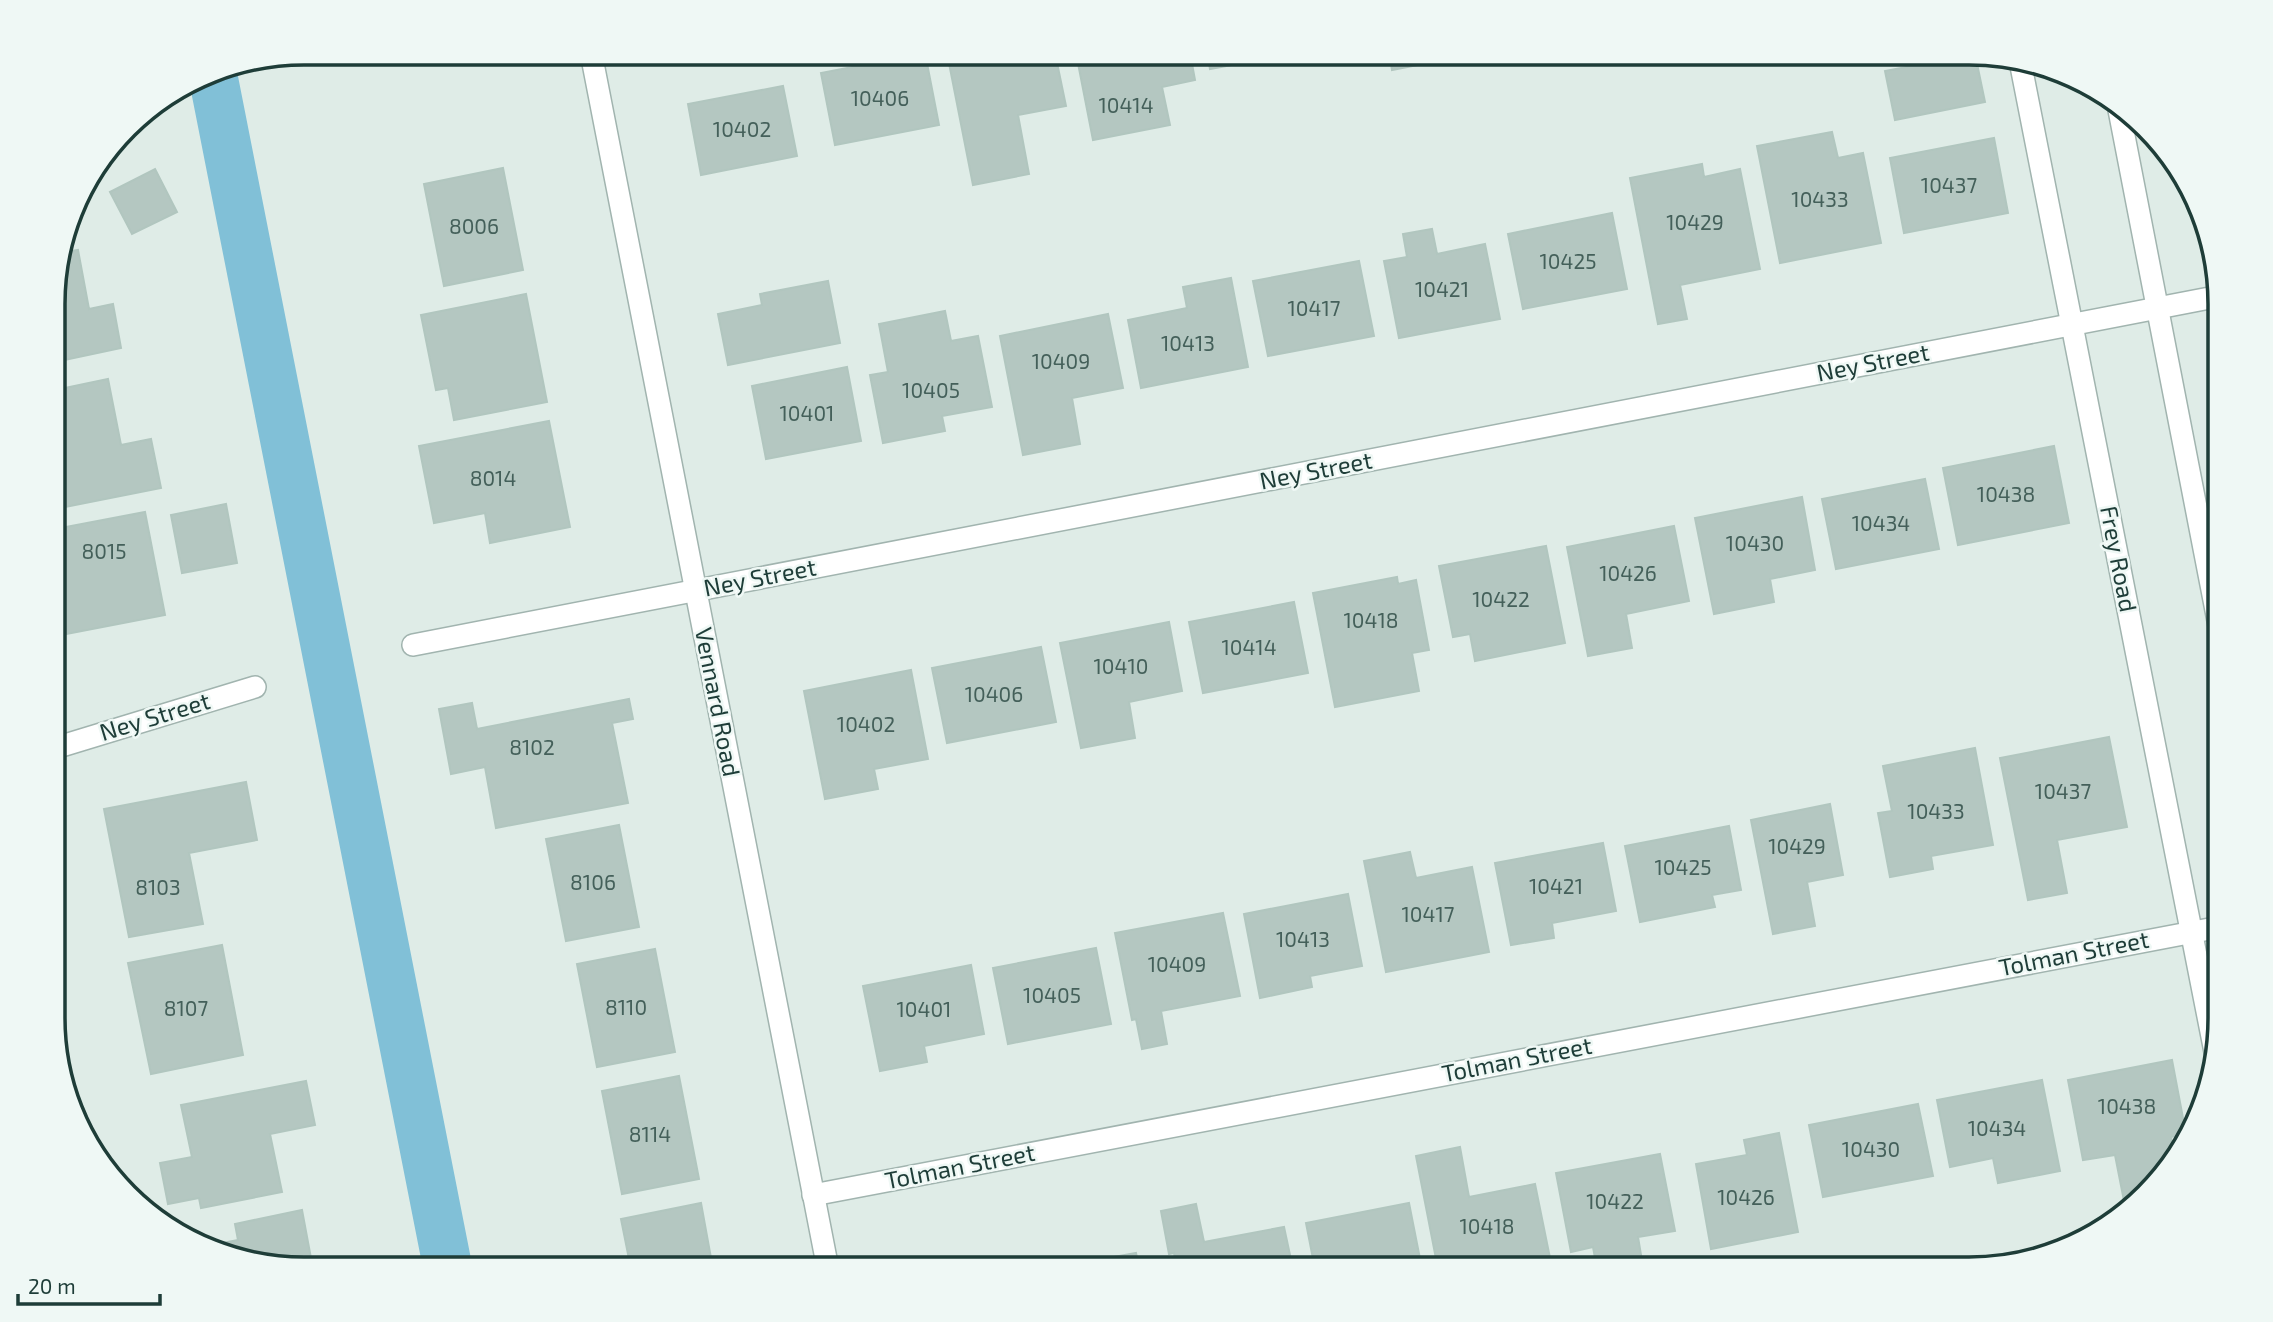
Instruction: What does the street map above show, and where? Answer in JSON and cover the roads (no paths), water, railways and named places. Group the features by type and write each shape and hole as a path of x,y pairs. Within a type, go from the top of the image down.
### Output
{"street":[{"name":"Vennard Road","path":"595,65 826,1257"},
{"name":"Frey Road","path":"2022,71 2208,1017"},
{"path":"2121,119 2208,569"},
{"name":"Ney Street","path":"413,645 2208,298"},
{"name":"Ney Street","path":"65,745 255,687"},
{"name":"Tolman Street","path":"813,1195 2208,928"}],"waterway":[{"path":"214,82 446,1257"}]}
